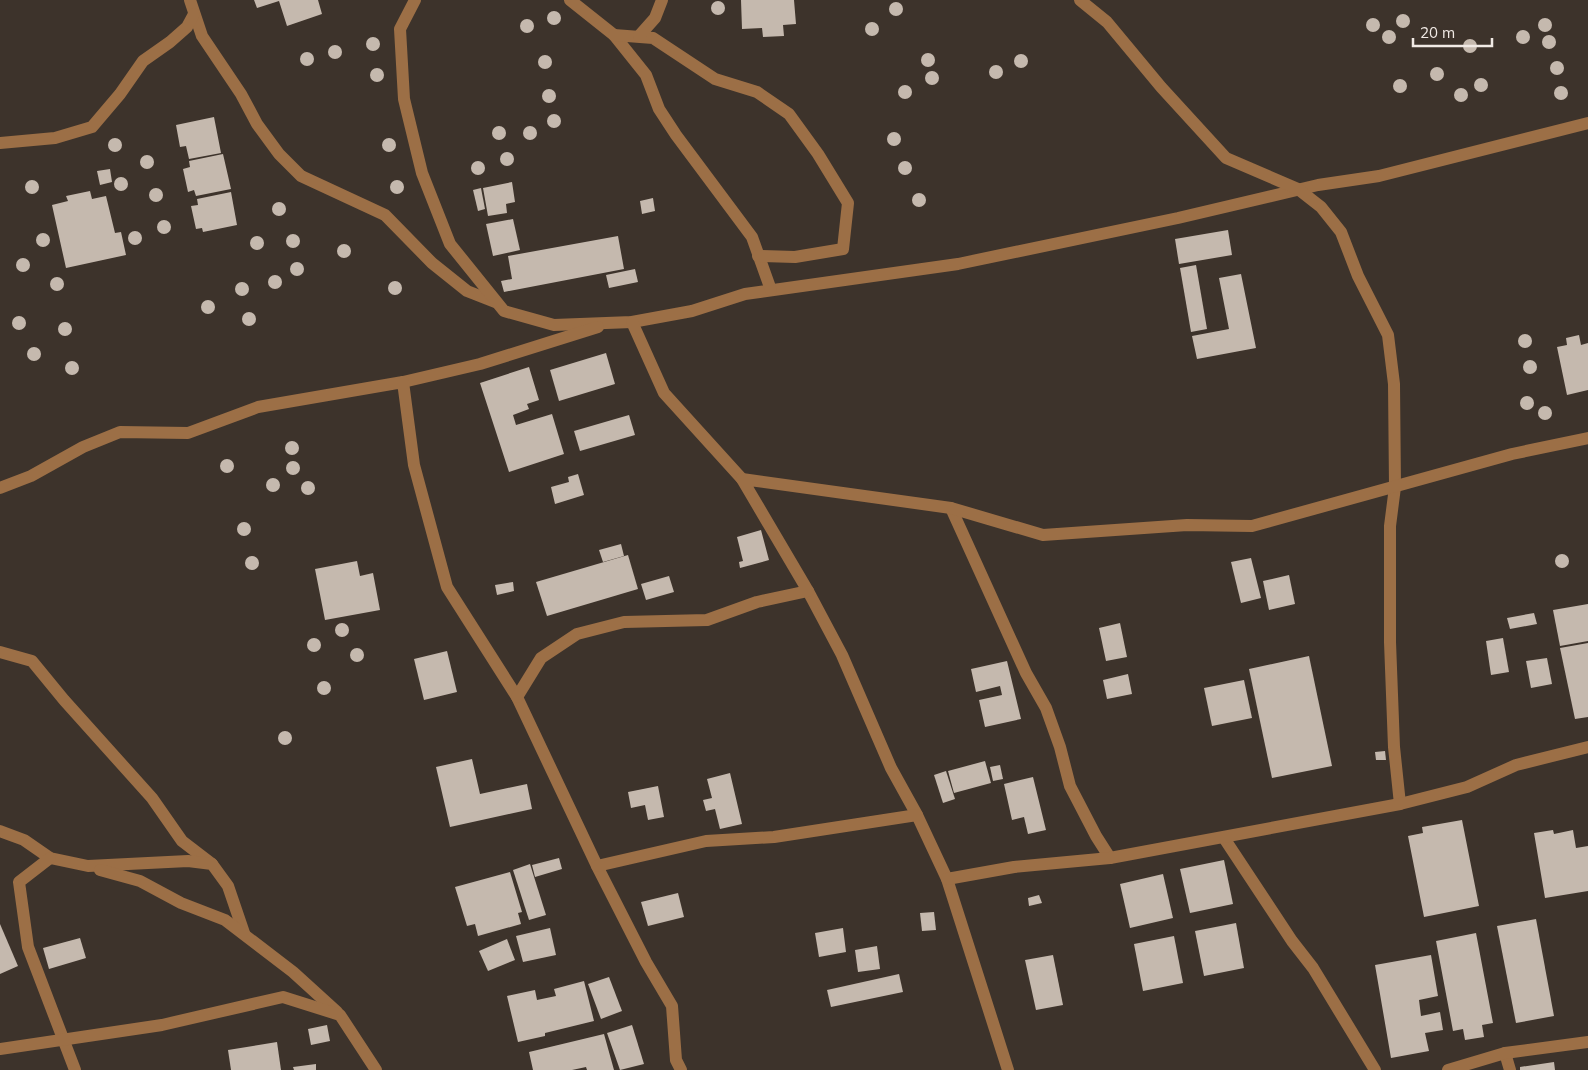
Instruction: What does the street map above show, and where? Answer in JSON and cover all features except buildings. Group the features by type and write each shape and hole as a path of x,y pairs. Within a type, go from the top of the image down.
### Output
{"street":[{"path":"190,0 202,36 241,94 256,124 279,154 301,176 385,215 432,263 467,291 497,302"},
{"path":"415,0 400,29 404,100 422,172 450,244 504,311 554,325 632,322 692,311 745,294 958,264 1178,218 1298,189 1379,176 1588,123"},
{"path":"570,0 614,35 646,75 659,109 676,135 752,237 771,290"},
{"path":"639,36 654,18 662,0"},
{"path":"1080,0 1107,22 1161,87 1226,158 1298,189 1321,207 1341,232 1358,276 1388,335 1394,384 1395,487 1390,526 1390,642 1394,747 1400,804"},
{"path":"0,142 55,138 92,127 120,94 142,61 176,37 187,27 194,14"},
{"path":"614,35 653,38 714,79 757,92 788,114 818,154 848,203 843,249 795,257 758,256"},
{"path":"0,488 31,476 83,447 120,432 188,433 258,407 403,382 480,364 616,322"},
{"path":"632,322 664,393 742,480 808,591 842,655 891,768 947,879 1008,1070"},
{"path":"403,382 414,465 447,587 517,697 597,866 646,962 672,1006 676,1060 681,1070"},
{"path":"742,480 951,508 1043,535 1186,525 1252,526 1293,513 1512,454 1588,438"},
{"path":"951,508 1026,673 1046,708 1060,747 1070,786 1096,836 1110,858"},
{"path":"517,697 541,658 577,634 624,622 707,620 757,602 808,591"},
{"path":"0,652 32,661 64,700 152,798 182,841 212,864 228,886 244,933"},
{"path":"947,879 1014,867 1110,858 1400,804 1467,787 1516,765 1588,747"},
{"path":"597,866 706,841 774,837 916,815"},
{"path":"0,831 24,840 50,858 88,866 140,881 181,903 225,920 293,972 340,1015 376,1070"},
{"path":"1224,838 1292,941 1313,968 1375,1070"},
{"path":"50,858 19,882 28,947 75,1070"},
{"path":"88,866 188,861 212,864"},
{"path":"0,1049 162,1026 283,997 340,1015"},
{"path":"1448,1070 1506,1053 1588,1042"},
{"path":"1506,1053 1510,1070"}]}
